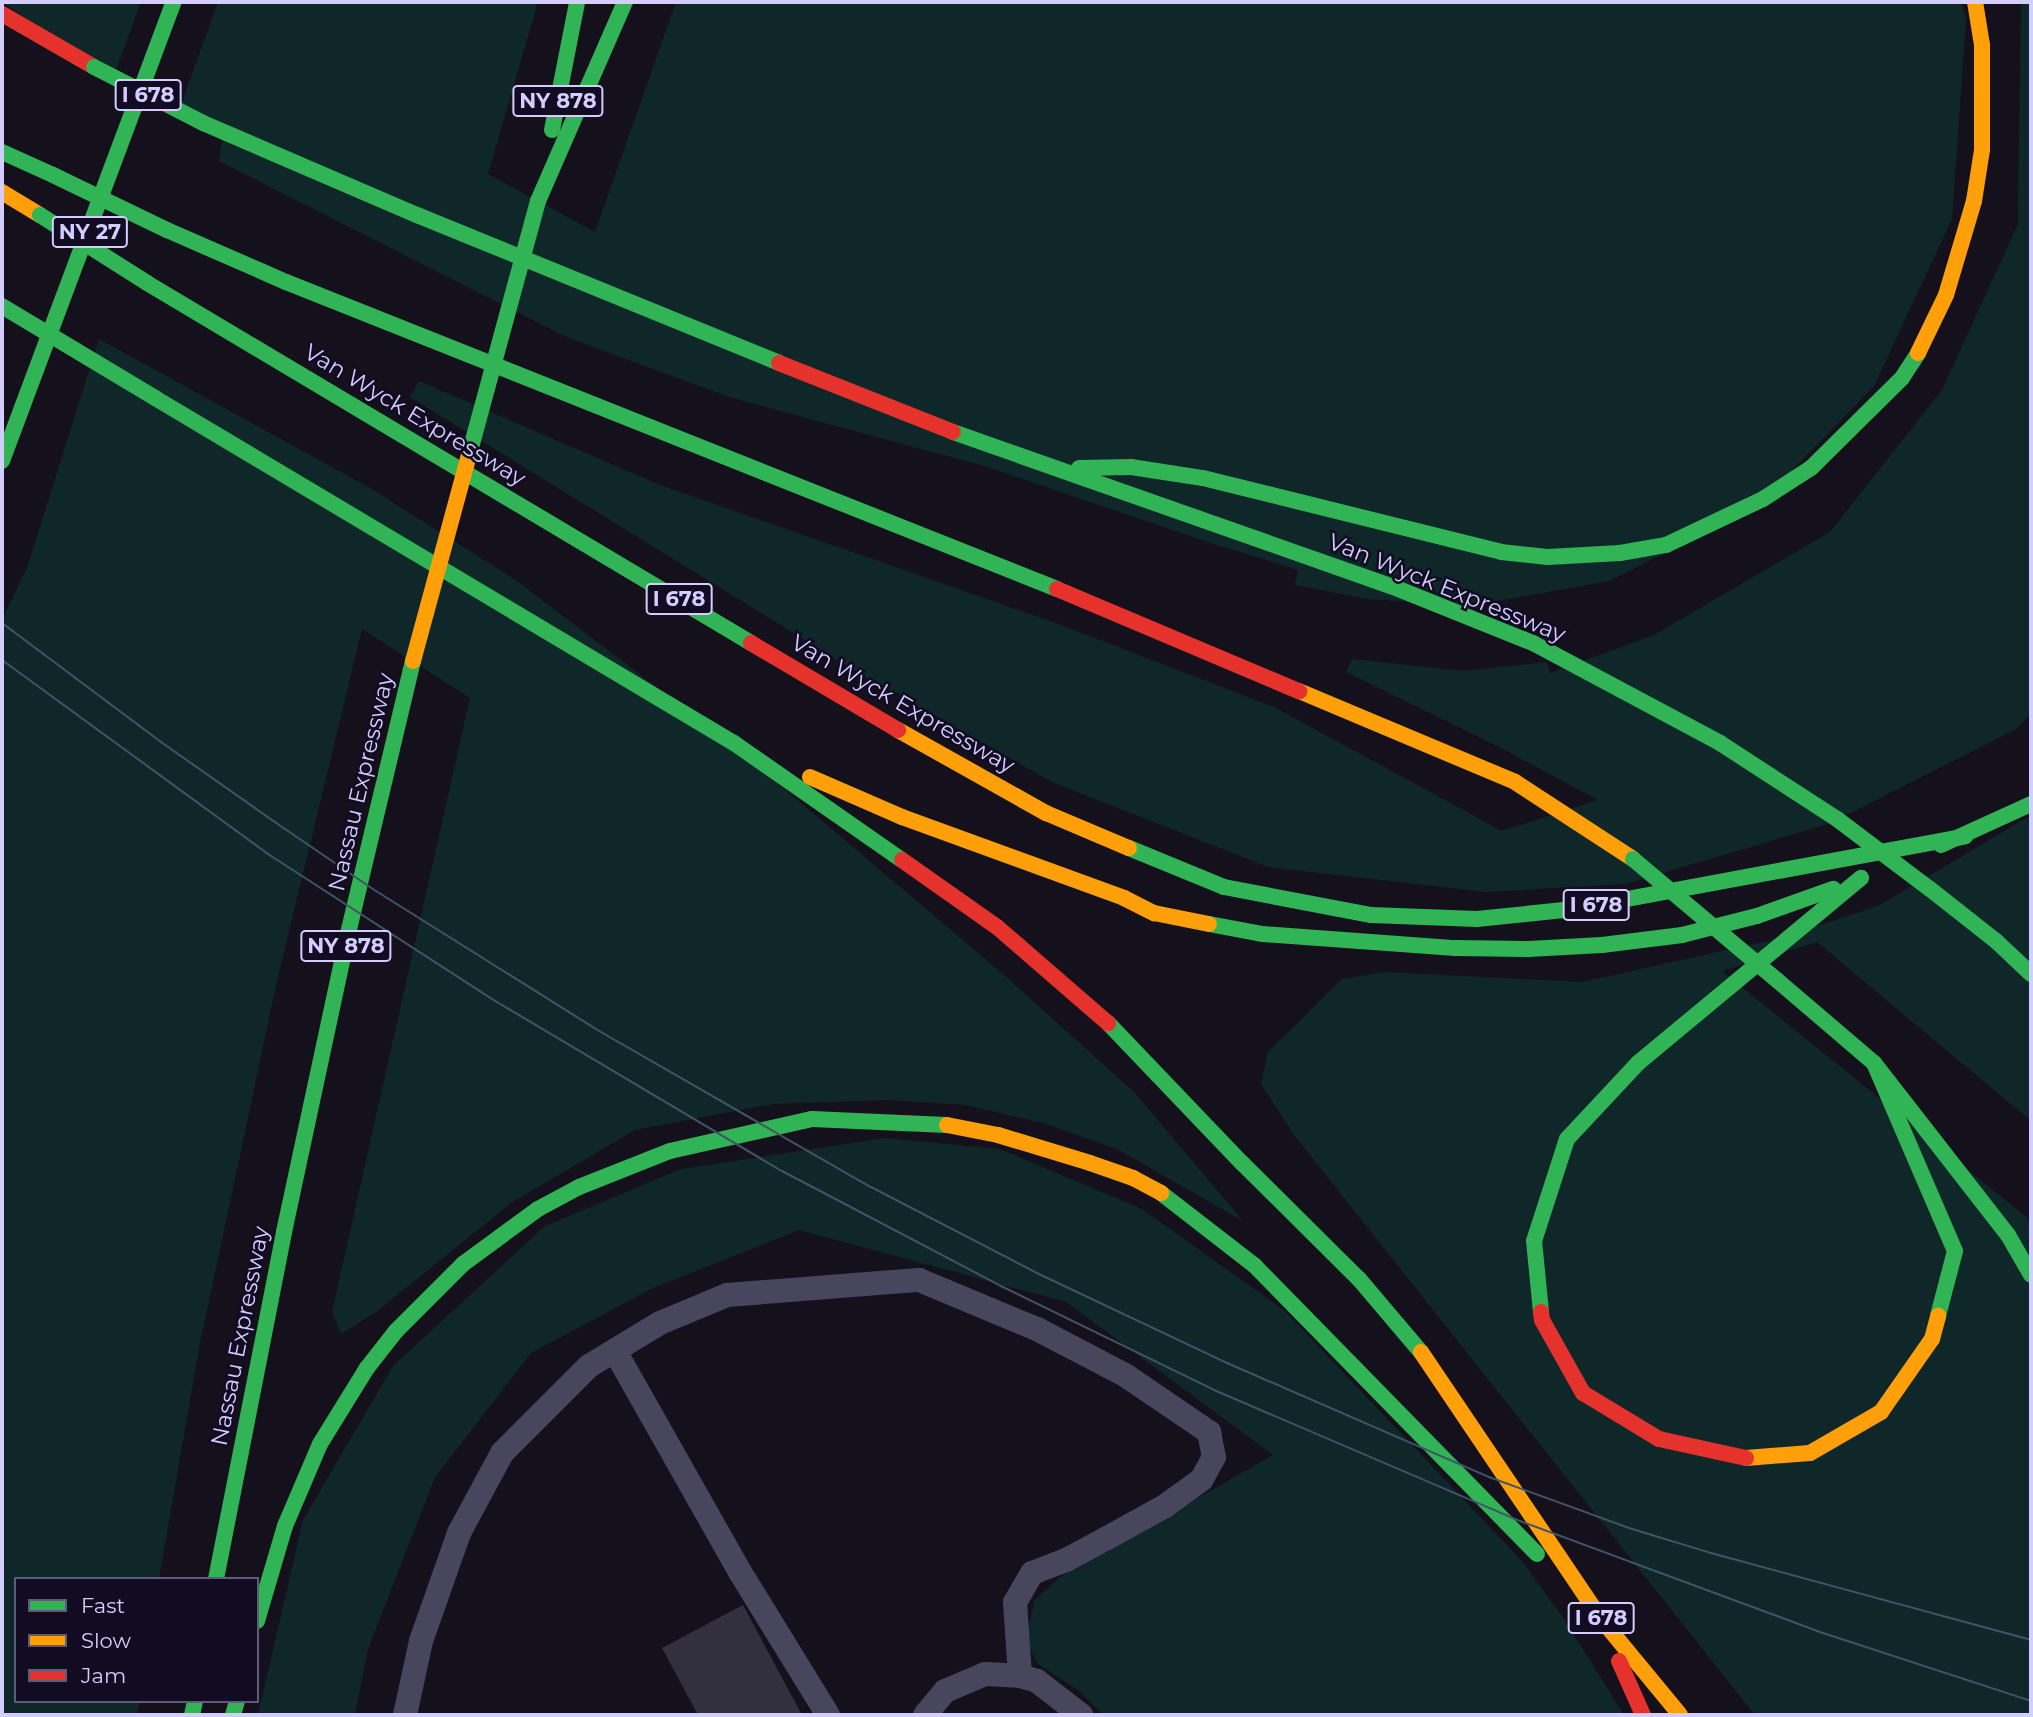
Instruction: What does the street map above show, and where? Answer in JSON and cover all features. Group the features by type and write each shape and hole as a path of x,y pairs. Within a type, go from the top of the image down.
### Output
{"main road":[{"name":"NY 27","path":"2,461 174,2"},
{"name":"Nassau Expressway","path":"216,1577 284,1232 346,942 413,661 538,201 577,2"},
{"path":"538,201 625,2"},
{"path":"1056,469 1131,467 1203,478 1501,552 1548,557 1620,553 1666,545 1763,499 1811,468 1902,378 1923,345 1945,295 1974,201 1982,150 1982,45 1975,2"},
{"name":"Van Wyck Expressway","path":"2,14 94,67 203,123 417,215 910,416 1391,586 1533,643 1720,743 1837,819 1996,941 2031,974"},
{"path":"2,152 167,230 299,287 984,558 1502,777 1633,859 1874,1063 2008,1235 2031,1275"},
{"name":"Van Wyck Expressway","path":"2,192 147,283 894,728 1046,813 1224,887 1371,915 1477,919 1573,909 1965,836"},
{"path":"2,306 734,743 902,817 1124,898 1154,913 1263,934 1455,948 1528,949 1602,945 1682,935 1757,916 1965,836 2031,804"},
{"name":"I 678","path":"734,743 997,927 1124,1036 1242,1163 1359,1279 1432,1364 1601,1619 1679,1715"},
{"path":"1861,878 1638,1063 1567,1139 1534,1241 1542,1320 1583,1393 1659,1439 1739,1458 1810,1453 1881,1412 1932,1339 1955,1251 1874,1063"},
{"path":"259,1613 285,1526 320,1444 367,1367 396,1331 463,1264 538,1209 579,1187 670,1151 775,1126 812,1119 956,1125 998,1135 1112,1171 1171,1198 1255,1266 1601,1619 1643,1715"}],"lane":[{"path":"405,1715 421,1641 452,1546 502,1453 590,1366 660,1323 727,1295 919,1280 1037,1329 1125,1376 1209,1432 1214,1457 1201,1480 1165,1506 1107,1538 1066,1560 1032,1573 1015,1602 1020,1676"},
{"path":"615,1351 740,1572 828,1715"},
{"path":"925,1715 945,1691 985,1674 1020,1676 1037,1681 1081,1715"}],"green space":[{"path":"2,2 141,2 113,78"},
{"path":"218,2 538,2 488,174 595,232 676,2 1961,2 1966,18 1952,219 1874,386 1759,505 1609,581 1469,606 1368,599 1295,585 1298,570 984,466 729,397 566,337 219,161 223,134 178,113"},
{"path":"2021,2 2031,2 2031,714 2016,729 1831,823 1626,884 1486,892 1268,867 1052,782 857,672 410,397 419,381 660,485 1053,622 1274,707 1502,831 1598,800 1501,748 1346,672 1352,659 1463,671 1547,662 1550,673 1654,635 1830,532 1942,390 2018,224"},
{"path":"99,339 370,488 517,581 730,743 1003,974 1134,1092 1243,1221 1117,1149 1043,1123 965,1105 887,1100 772,1104 635,1130 511,1203 376,1312 341,1334 332,1312 470,698 362,629 277,981 199,1348 159,1577 14,1577 14,1703 139,1703 137,1715 2,1715 2,619 27,568"},
{"path":"2031,815 2031,1121 1817,942 1722,971 2031,1221 2031,1715 1755,1715 1294,1135 1261,1084 1268,1052 1342,979 1385,972 1582,982 1784,937 1880,905"},
{"path":"885,1138 1000,1149 1142,1209 1285,1311 1523,1562 1566,1622 1624,1715 1103,1715 1078,1690 1038,1664 1025,1638 1035,1600 1060,1577 1273,1455 1066,1302 799,1230 651,1289 531,1353 435,1477 368,1649 355,1715 258,1715 303,1520 393,1366 545,1226 681,1169"}],"building":[{"path":"743,1605 802,1715 698,1715 662,1648"}],"tram line":[{"path":"2,623 161,742 285,829 376,891 594,1028 871,1187 1041,1275 1227,1363 1489,1477 1629,1528 1711,1553 2031,1640"},
{"path":"2,660 268,854 497,1002 782,1171 1001,1286 1214,1390 1520,1521 1817,1631 2031,1701"}],"traffic: fast":[{"path":"2,461 174,2"},
{"path":"552,130 577,2"},
{"path":"538,201 625,2"},
{"path":"94,67 203,123"},
{"path":"203,123 417,215 779,363"},
{"path":"2,152 53,175"},
{"path":"53,175 167,230"},
{"path":"469,455 538,201"},
{"path":"40,215 147,283"},
{"path":"167,230 286,282 1057,589"},
{"path":"147,283 751,643"},
{"path":"2,306 155,398"},
{"path":"1079,468 1131,467 1203,478 1501,552 1548,557 1620,553 1666,545 1763,499 1811,468 1902,378 1918,353"},
{"path":"155,398 734,743 902,860"},
{"path":"953,432 1391,586 1533,643 1720,743"},
{"path":"216,1577 284,1232 346,942 413,661"},
{"path":"1720,743 1837,819 1930,889"},
{"path":"1941,845 2031,804"},
{"path":"1129,848 1224,887 1371,915 1477,919 1573,909 1965,836"},
{"path":"1633,859 1778,981"},
{"path":"1541,1312 1534,1241 1567,1139 1638,1063 1861,878"},
{"path":"1209,924 1263,934 1455,948 1528,949 1602,945 1682,935 1757,916 1833,889"},
{"path":"1930,889 1996,941 2031,974"},
{"path":"1778,981 1874,1063 2008,1235 2031,1275"},
{"path":"1108,1023 1242,1163 1359,1279 1421,1352"},
{"path":"1874,1063 1955,1251 1938,1316"},
{"path":"259,1614 285,1526 320,1444 367,1368 396,1331 463,1264 538,1209 579,1187 670,1151 812,1119 947,1125"},
{"path":"1161,1193 1255,1266 1537,1554"},
{"path":"192,1715 195,1703"},
{"path":"233,1715 236,1703"}],"traffic: slow":[{"path":"1918,353 1946,295 1974,201 1982,150 1982,45 1975,2"},
{"path":"2,192 40,215"},
{"path":"413,661 469,455"},
{"path":"1299,691 1515,782 1633,859"},
{"path":"898,730 1046,813 1129,848"},
{"path":"810,777 902,817 1124,898 1154,913 1209,924"},
{"path":"947,1125 998,1135 1090,1163 1133,1178 1161,1193"},
{"path":"1746,1458 1810,1453 1881,1412 1932,1339 1938,1316"},
{"path":"1421,1352 1601,1619 1680,1715"}],"traffic: jam":[{"path":"2,14 94,67"},
{"path":"779,363 953,432"},
{"path":"1057,589 1299,691"},
{"path":"751,643 898,730"},
{"path":"902,860 997,927 1108,1023"},
{"path":"1541,1312 1542,1320 1583,1393 1659,1439 1746,1458"},
{"path":"1619,1661 1643,1715"}]}
